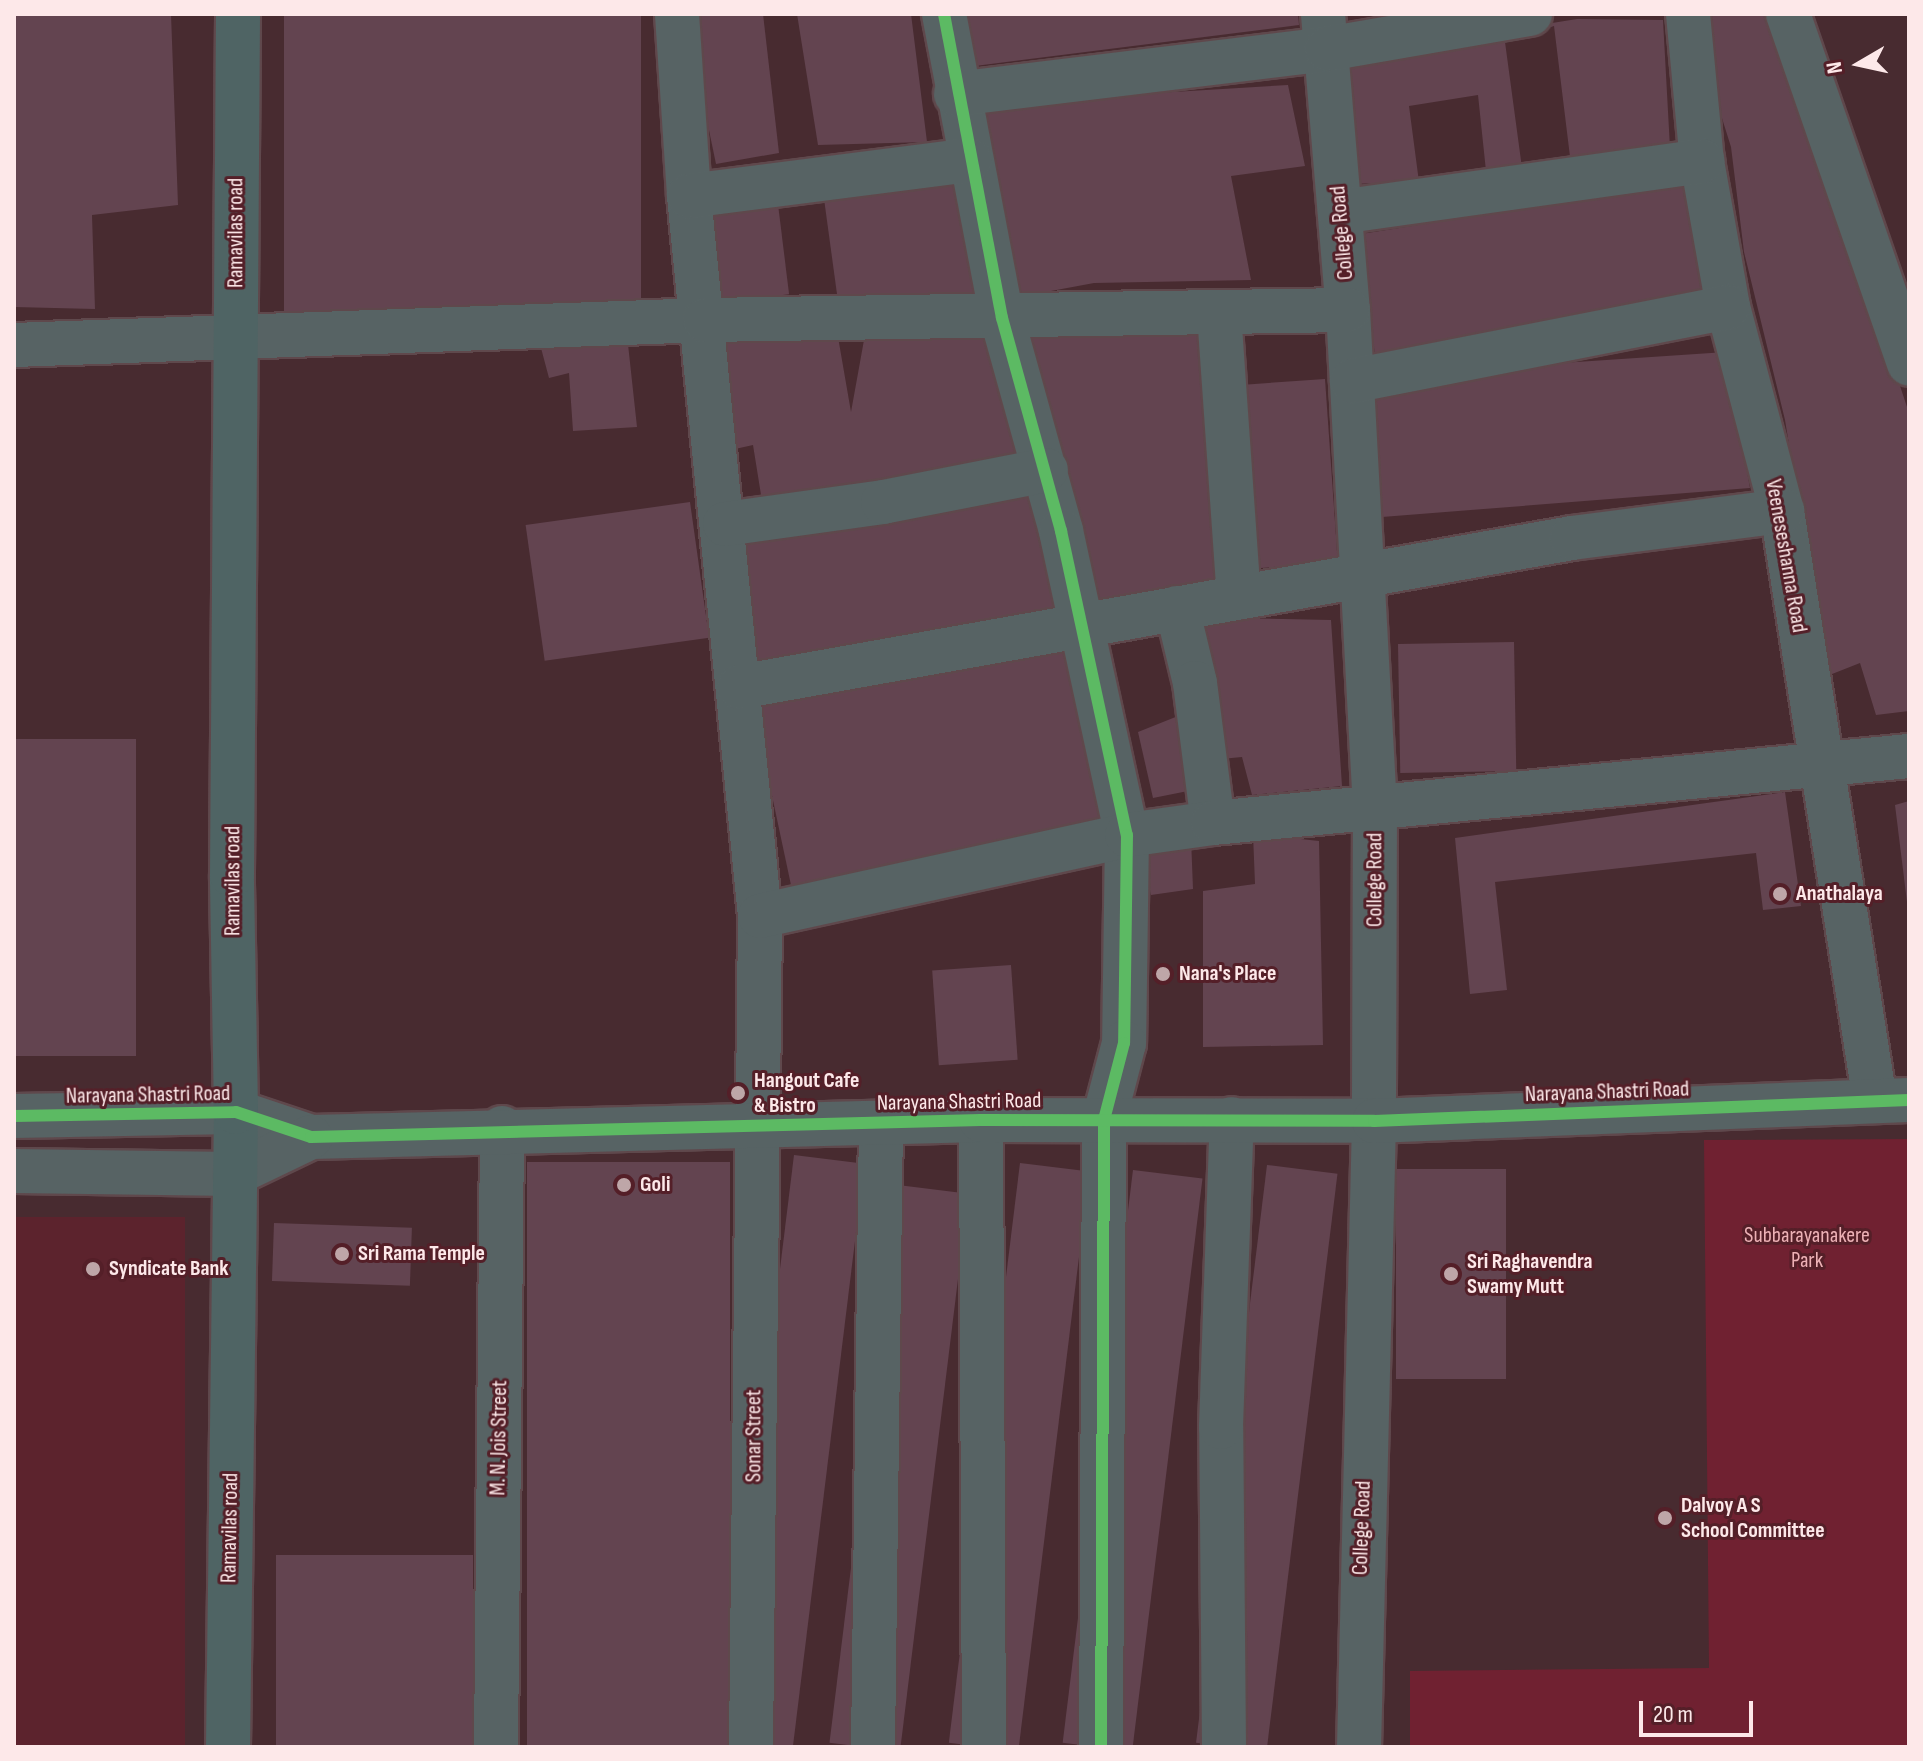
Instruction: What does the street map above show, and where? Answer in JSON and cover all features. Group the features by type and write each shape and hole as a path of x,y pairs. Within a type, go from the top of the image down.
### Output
{"main road":[{"name":"Ramavilas road","path":"228,1747 236,1112 235,340 238,14"}],"street":[{"name":"Sonar Street","path":"677,14 689,196 705,320 760,916 751,1747"},
{"path":"944,14 956,94 1002,318 1046,470 1127,835 1124,1043 1104,1120 1101,1747"},
{"path":"956,94 1325,32 1530,14"},
{"name":"Veeneseshanna Road","path":"1688,14 1702,161 1728,307 1782,511 1821,763 1892,1101"},
{"path":"1788,14 1909,364"},
{"name":"College Road","path":"1325,32 1348,310 1375,808 1374,1121 1359,1747"},
{"path":"689,196 970,160"},
{"path":"1340,212 1702,161"},
{"path":"1352,381 1728,307"},
{"path":"14,345 235,340 705,320 1002,318 1348,310"},
{"path":"1219,313 1239,597"},
{"path":"725,524 883,502 1046,470"},
{"path":"739,687 1572,538 1782,511"},
{"path":"1177,608 1195,683 1213,823"},
{"path":"760,916 1127,835 1213,823 1909,756"},
{"name":"Narayana Shastri Road","path":"14,1116 236,1112 311,1137 502,1128 981,1120 1374,1121 1892,1101"},
{"path":"1224,1747 1221,1427 1232,1119"},
{"path":"981,1120 984,1747"},
{"path":"873,1747 881,1123"},
{"name":"M. N. Jois Street","path":"496,1747 502,1128"},
{"name":"Narayana Shastri Road","path":"14,1171 234,1174 311,1137"}],"shaded area":[{"path":"14,1217 185,1217 185,1747 14,1747"}],"green space":[{"name":"Subbarayanakere Park","path":"1909,1139 1909,1747 1410,1747 1410,1671 1709,1668 1704,1140"}],"building":[{"path":"14,14 171,14 178,205 92,215 95,309 14,307"},
{"path":"284,14 641,14 641,311 284,311"},
{"path":"693,14 763,14 779,153 716,164 699,82"},
{"path":"797,14 911,14 927,142 818,145"},
{"path":"964,14 1298,14 1299,25 975,66"},
{"path":"1706,14 1777,14 1909,413 1909,711 1876,715 1860,663 1827,676 1785,420 1744,252 1731,147 1710,80"},
{"path":"1577,19 1663,20 1670,148 1572,173 1554,26 1505,42 1522,168 1486,171 1478,95 1409,106 1419,182 1348,184 1343,57"},
{"path":"1288,85 1305,166 1231,176 1251,280 1094,283 1013,298 976,104"},
{"path":"956,175 974,296 837,294 822,184"},
{"path":"1690,182 1709,300 1375,352 1356,235"},
{"path":"777,196 789,294 722,303 710,204"},
{"path":"1197,322 1222,582 1087,607 1021,330"},
{"path":"988,330 1022,458 762,501 753,445 726,451 715,339 838,337 851,412 864,340"},
{"path":"627,335 637,427 573,431 569,373 549,378 541,348"},
{"path":"1726,352 1750,488 1382,517 1366,392 1503,367"},
{"path":"1325,379 1338,563 1250,569 1237,385"},
{"path":"1037,484 1063,618 762,676 736,543"},
{"path":"690,502 709,638 545,661 526,525"},
{"path":"1194,617 1331,620 1342,786 1252,795 1242,757 1211,760"},
{"path":"1072,639 1111,823 792,891 753,707"},
{"path":"1514,642 1516,771 1400,773 1398,644"},
{"path":"1178,716 1203,788 1153,798 1138,732"},
{"path":"14,739 136,739 136,1056 14,1056"},
{"name":"Anathalaya","path":"1785,792 1801,906 1763,910 1756,853 1495,882 1507,990 1470,994 1455,838"},
{"path":"1909,801 1909,902 1907,902 1895,805"},
{"path":"1253,834 1319,841 1323,1045 1203,1047 1203,891 1255,884"},
{"path":"1191,838 1193,889 1151,895 1140,846"},
{"path":"1011,965 1018,1060 939,1065 932,971"},
{"path":"794,1155 864,1164 793,1747 722,1743"},
{"path":"527,1162 730,1162 730,1747 527,1747"},
{"path":"1020,1163 1089,1172 1019,1747 949,1743"},
{"path":"1267,1165 1337,1174 1267,1747 1196,1743"},
{"name":"Sri Raghavendra Swamy Mutt","path":"1396,1169 1506,1169 1506,1379 1396,1379"},
{"path":"1133,1170 1202,1179 1133,1747 1063,1743"},
{"path":"898,1185 968,1194 901,1747 830,1743"},
{"name":"Sri Rama Temple","path":"274,1223 412,1228 410,1286 272,1281"},
{"path":"276,1555 473,1555 473,1747 276,1747"}],"cycle path":[{"path":"944,14 1002,318 1061,531 1127,835 1124,1043 1104,1120 1101,1747"},
{"path":"14,1116 236,1112 311,1137 981,1120 1374,1121 1909,1100"}],"place":[{"name":"Anathalaya","path":"1780,894"},
{"name":"Nana's Place","path":"1163,974"},
{"name":"Hangout Cafe & Bistro","path":"738,1093"},
{"name":"Goli","path":"624,1185"},
{"name":"Sri Rama Temple","path":"342,1254"},
{"name":"Syndicate Bank","path":"93,1269"},
{"name":"Sri Raghavendra Swamy Mutt","path":"1451,1274"},
{"name":"Dalvoy A S School Committee","path":"1665,1518"}]}
